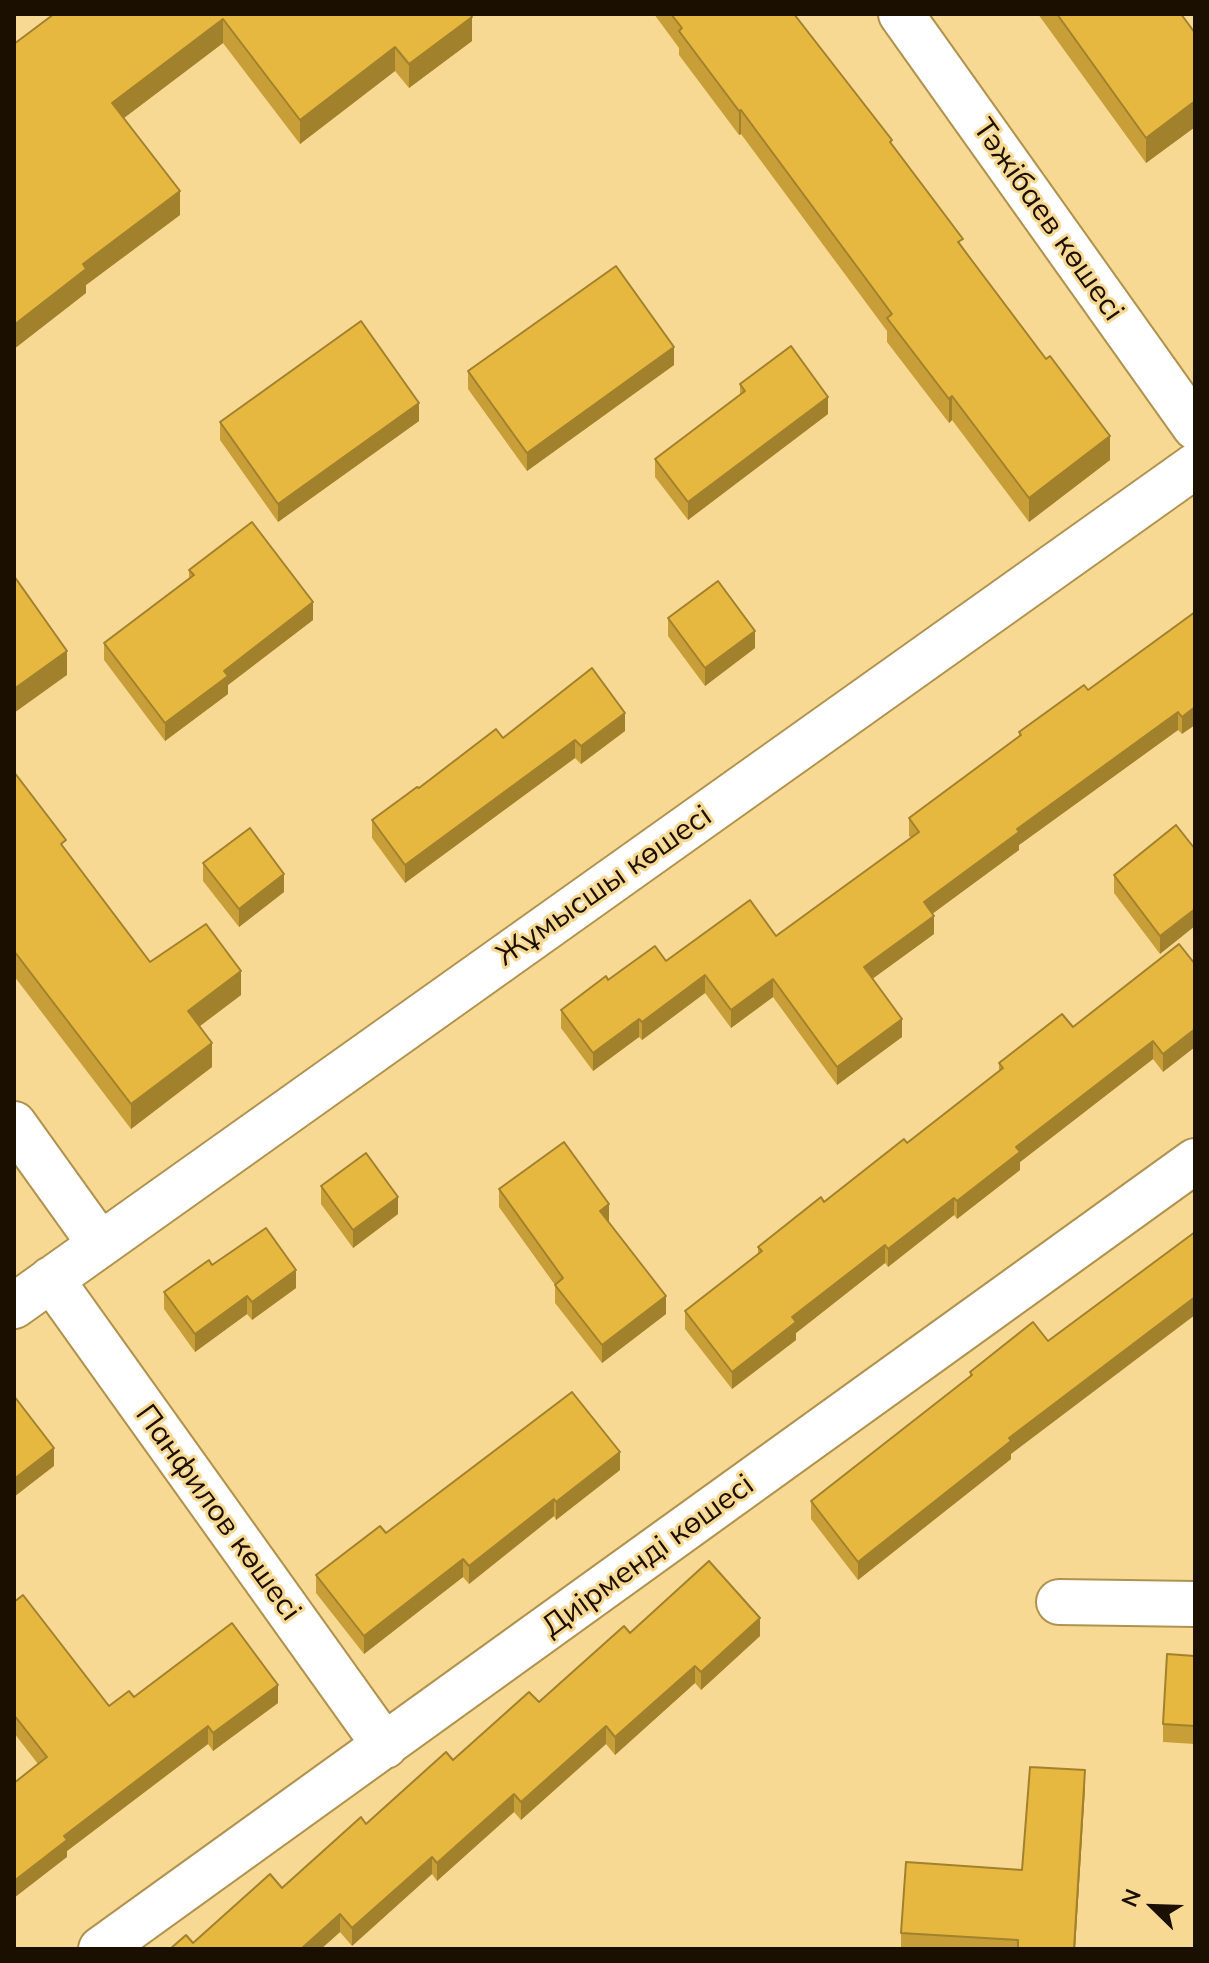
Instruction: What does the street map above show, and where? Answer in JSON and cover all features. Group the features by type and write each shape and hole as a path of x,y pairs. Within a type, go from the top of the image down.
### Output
{"street":[{"name":"Тәжібаев көшесі","path":"901,14 1195,427"},
{"name":"Жұмысшы көшесі","path":"14,1306 1195,466"},
{"path":"14,1124 100,1244"},
{"name":"Диірменді көшесі","path":"101,1949 1195,1161"},
{"name":"Панфилов көшесі","path":"51,1279 385,1746"},
{"path":"1059,1602 1195,1604"}],"building":[{"path":"54,14 470,14 472,17 409,64 395,47 300,120 223,19 112,103 180,191 83,264 86,269 14,325 14,44"},
{"path":"671,14 794,14 892,140 890,142 963,239 958,242 1046,359 1050,356 1110,436 1029,498 952,396 949,399 887,318 892,314 679,31 682,28"},
{"path":"1057,14 1181,14 1195,33 1195,101 1146,138"},
{"path":"616,266 674,347 527,453 468,371"},
{"path":"361,321 419,403 278,504 220,422"},
{"path":"791,346 828,397 688,502 655,459 745,391 740,384"},
{"path":"252,522 313,602 224,671 228,676 165,723 104,643 194,575 189,570"},
{"path":"14,576 67,651 14,689"},
{"path":"718,581 755,631 705,668 668,618"},
{"path":"1195,612 1195,707 1182,717 1178,712 1017,829 1019,832 924,902 934,916 864,967 902,1019 837,1067 773,979 731,1010 705,975 642,1022 639,1019 593,1053 561,1010 606,976 608,980 655,946 666,961 750,900 776,936 919,832 909,818 1021,735 1019,732 1084,685 1088,690"},
{"path":"592,668 625,713 581,746 575,740 405,865 372,820 496,729 503,738"},
{"path":"14,772 66,840 61,844 150,962 206,924 241,971 188,1011 212,1043 131,1104 14,951"},
{"path":"1176,825 1195,849 1195,909 1160,936 1114,875"},
{"path":"250,828 284,874 239,909 203,863"},
{"path":"1179,944 1195,964 1195,1029 1163,1054 1153,1041 1016,1147 1020,1152 957,1201 954,1198 888,1249 885,1245 792,1317 796,1322 732,1372 685,1311 762,1251 758,1247 821,1197 824,1202 904,1139 907,1143 1003,1068 999,1063 1062,1014 1073,1027"},
{"path":"564,1142 609,1204 600,1211 666,1296 602,1345 555,1285 563,1278 499,1189"},
{"path":"366,1153 398,1197 353,1230 321,1186"},
{"path":"266,1228 296,1270 252,1302 247,1296 195,1334 164,1292 209,1260 212,1265"},
{"path":"1195,1232 1195,1297 1009,1438 1011,1441 858,1562 811,1501 972,1375 970,1372 1033,1322 1048,1341"},
{"path":"572,1392 620,1452 469,1566 463,1559 364,1636 316,1575 380,1526 386,1533"},
{"path":"14,1396 54,1448 14,1479"},
{"path":"709,1561 760,1618 701,1672 695,1666 615,1737 606,1726 521,1802 514,1794 437,1863 432,1857 352,1928 340,1914 301,1949 170,1949 186,1935 193,1943 270,1874 282,1888 361,1817 366,1824 446,1752 453,1760 529,1692 539,1702 624,1626 630,1633"},
{"path":"23,1595 109,1706 129,1691 134,1697 232,1623 278,1685 213,1733 208,1726 64,1836 67,1840 14,1881 14,1783 47,1757 14,1715 14,1602"},
{"path":"1167,1654 1195,1656 1195,1726 1163,1724"},
{"path":"1030,1767 1085,1770 1074,1949 1018,1949 1018,1940 901,1933 906,1862 1022,1870"}]}
